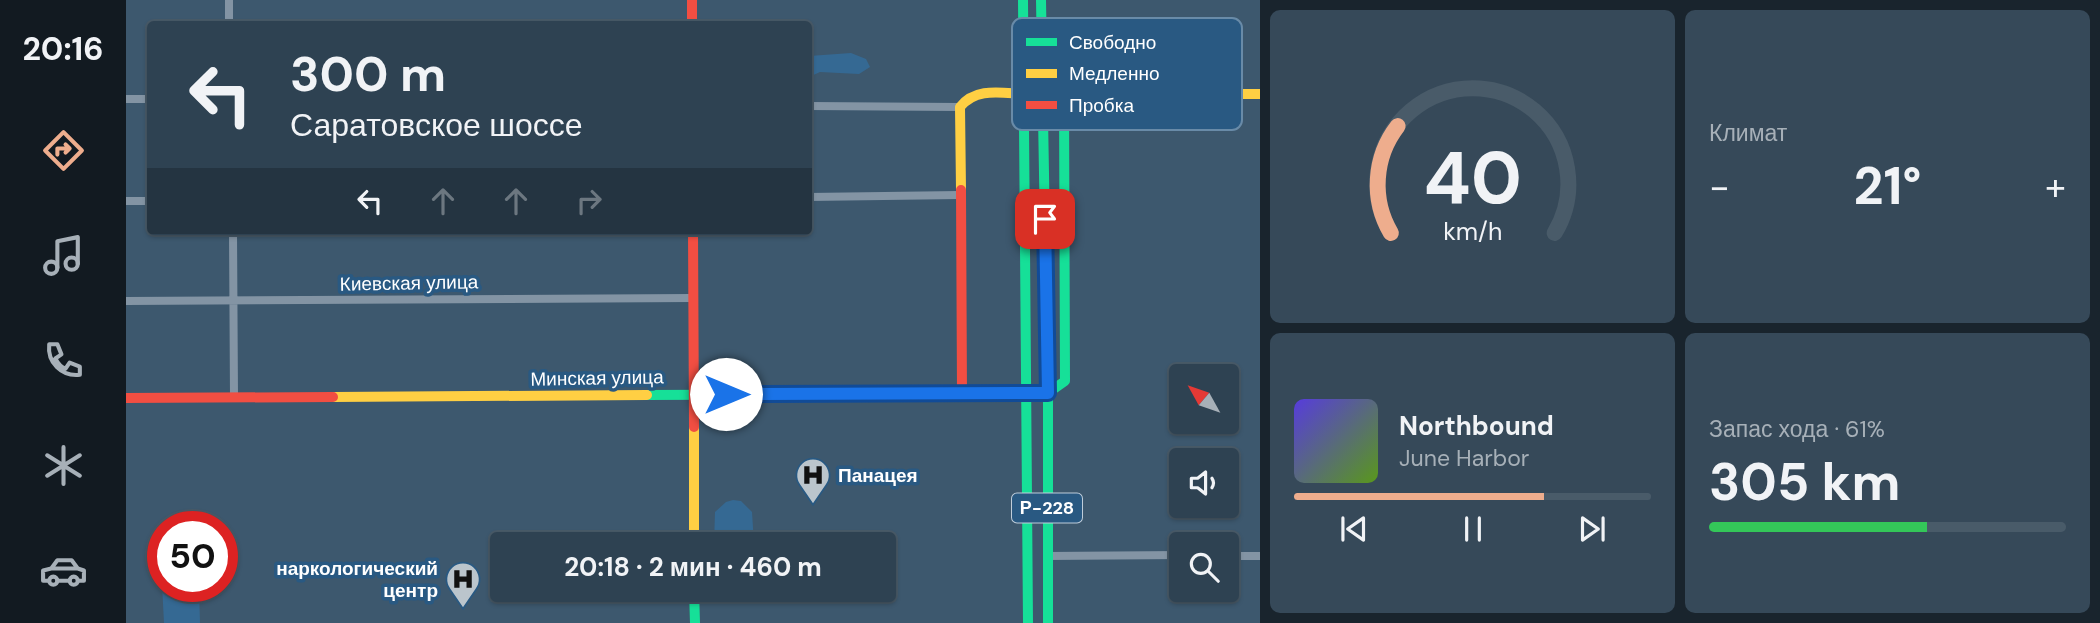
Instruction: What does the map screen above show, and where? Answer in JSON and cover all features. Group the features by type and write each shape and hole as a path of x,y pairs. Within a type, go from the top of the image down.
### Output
{"main road":[{"path":"692,0 692,21"},
{"path":"1023,0 1023,18"},
{"path":"1041,0 1041,18"},
{"path":"962,393 960,107 971,95 1012,94"},
{"path":"1242,94 1260,94"},
{"path":"1024,130 1028,623"},
{"path":"1044,130 1048,393"},
{"path":"1048,393 1065,381 1063,130"},
{"path":"693,235 694,532"},
{"name":"Минская улица","path":"126,398 1048,393"},
{"name":"Р-228","path":"1048,393 1048,623"},
{"path":"694,602 695,623"}],"street":[{"path":"229,0 229,21"},
{"path":"126,99 147,99"},
{"path":"812,106 960,107"},
{"path":"812,197 960,195"},
{"path":"126,201 147,201"},
{"path":"233,235 234,397"},
{"name":"Киевская улица","path":"126,301 693,298"},
{"path":"1047,556 1169,555"},
{"path":"1239,556 1260,556"}],"shaded area":[{"path":"851,53 866,59 870,67 859,74 820,72 812,76 812,56"},
{"path":"741,501 752,512 753,532 714,532 715,512 726,502"},
{"path":"163,602 199,602 200,623 164,623"}],"traffic: fast":[{"path":"1023,0 1023,18"},
{"path":"1041,0 1041,18"},
{"path":"1024,130 1028,623"},
{"path":"1043,130 1048,404 1048,623"},
{"path":"1048,393 1065,381 1064,130"},
{"path":"647,395 1026,393"},
{"path":"694,602 695,623"}],"traffic: slow":[{"path":"961,190 960,107 981,94 1012,93"},
{"path":"1242,94 1260,94"},
{"path":"333,397 647,395"},
{"path":"694,427 694,532"}],"traffic: jam":[{"path":"692,0 692,21"},
{"path":"961,190 962,393"},
{"path":"693,235 694,427"},
{"path":"126,398 333,397"}],"place":[{"name":"Панацея","path":"813,505"},
{"name":"наркологический центр","path":"463,609"}],"route":[{"path":"726,394 1048,393 1045,219"}]}
